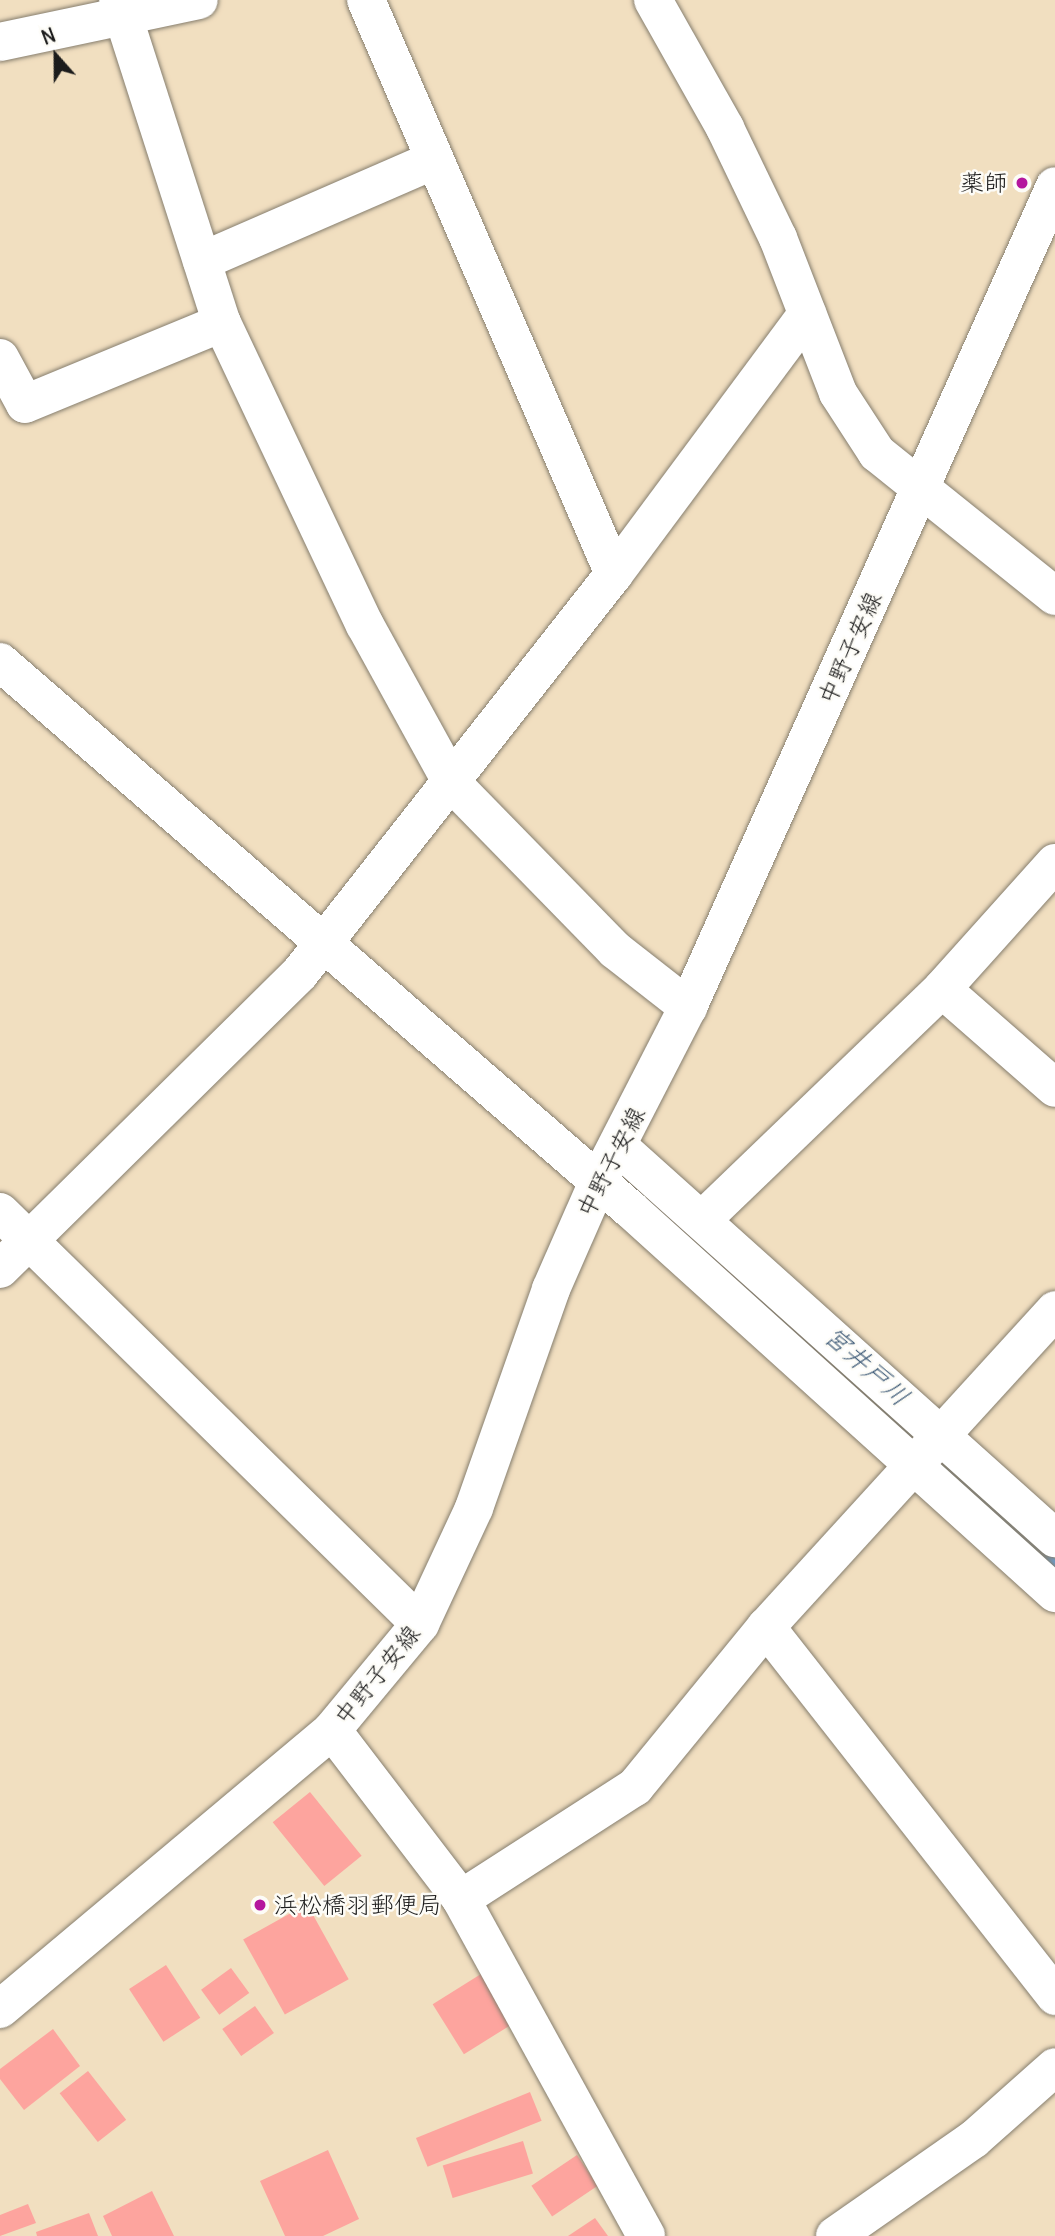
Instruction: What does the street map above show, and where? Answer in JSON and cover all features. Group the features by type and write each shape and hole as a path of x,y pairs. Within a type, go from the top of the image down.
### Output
{"street":[{"path":"0,42 121,8 199,0"},
{"path":"366,0 614,574"},
{"path":"653,0 725,128 778,238 838,393 877,453 923,486 1055,596"},
{"path":"121,8 222,323 365,625 452,783 615,950 688,1007"},
{"path":"202,261 434,160"},
{"name":"中野子安線","path":"0,2008 332,1730 420,1624 474,1508 551,1289 598,1182 620,1147 688,1007 1055,186"},
{"path":"0,1269 300,973 323,946 614,574 807,314"},
{"path":"0,358 13,410 222,323"},
{"path":"0,662 323,946 598,1182 1055,1594"},
{"path":"704,1219 942,989 1055,863"},
{"path":"942,989 1055,1088"},
{"path":"620,1147 704,1219 1055,1538"},
{"path":"0,1212 420,1624"},
{"path":"461,1899 635,1787 766,1627 915,1469 1055,1310"},
{"path":"766,1627 1055,1996"},
{"path":"332,1730 461,1899 646,2236"},
{"path":"835,2236 974,2139 1055,2067"}],"building":[{"path":"310,1792 362,1856 324,1886 273,1822"},
{"path":"307,1904 349,1979 285,2015 243,1939"},
{"path":"166,1965 200,2018 163,2042 129,1989"},
{"path":"231,1968 249,1993 219,2015 201,1990"},
{"path":"481,1974 512,2024 464,2054 433,2004"},
{"path":"255,2006 274,2033 241,2056 222,2029"},
{"path":"53,2029 80,2066 24,2110 0,2079 0,2069"},
{"path":"88,2071 126,2120 98,2142 60,2093"},
{"path":"530,2092 542,2121 428,2167 416,2138"},
{"path":"523,2141 533,2174 453,2198 443,2166"},
{"path":"328,2150 359,2219 323,2236 285,2236 260,2181"},
{"path":"577,2155 598,2186 552,2216 531,2186"},
{"path":"152,2191 174,2236 112,2236 103,2216"},
{"path":"28,2204 36,2223 0,2236 0,2215"},
{"path":"89,2213 98,2236 37,2236 36,2232"},
{"path":"595,2218 608,2236 568,2236"}],"waterway":[{"name":"宮井戸川","path":"704,1250 1055,1565"}],"place":[{"name":"薬師","path":"1022,183"},
{"name":"浜松橋羽郵便局","path":"260,1905"}]}
